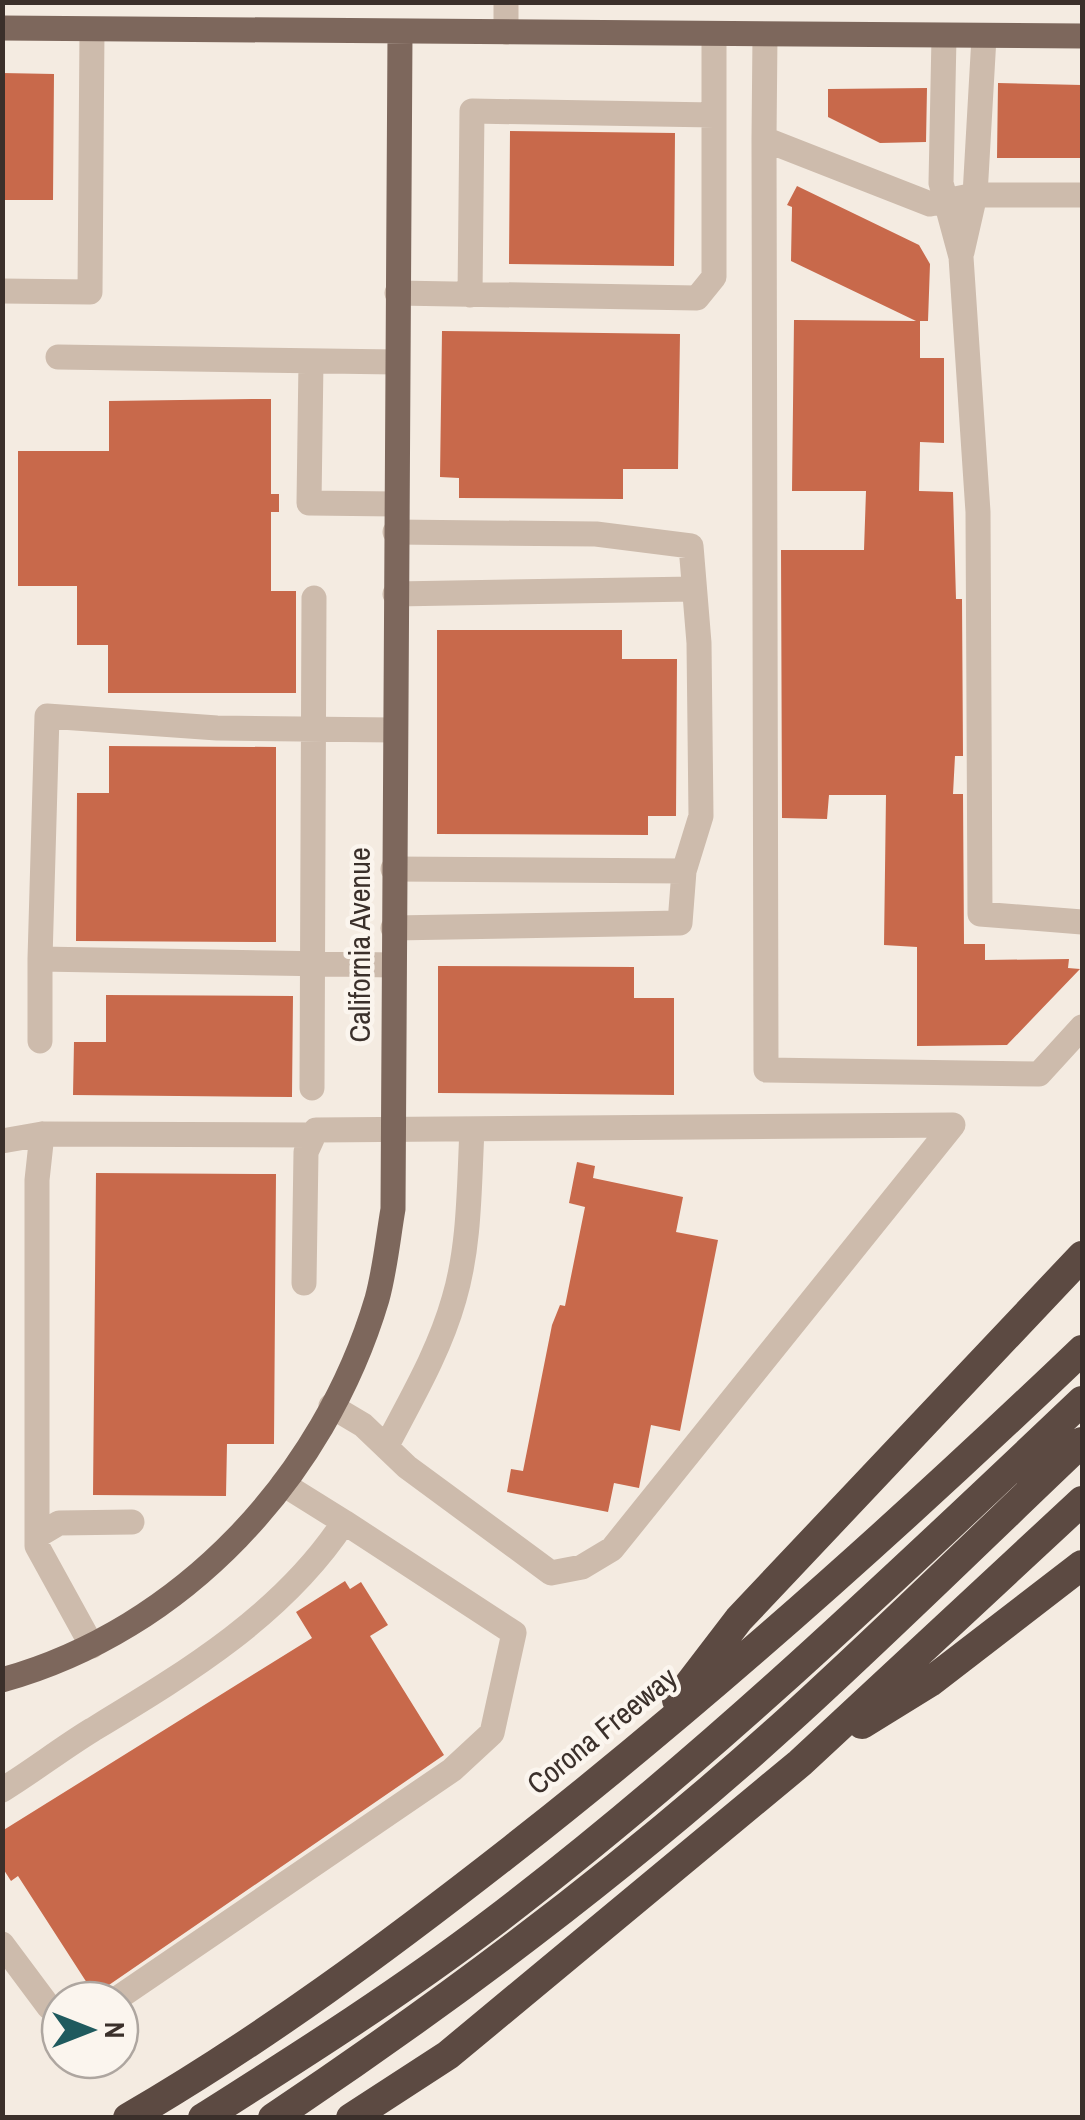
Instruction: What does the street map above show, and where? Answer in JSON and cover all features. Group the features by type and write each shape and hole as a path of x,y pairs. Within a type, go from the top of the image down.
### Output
{"highway":[{"path":"639,1750 739,1619 1082,1256"},
{"name":"Corona Freeway","path":"128,2118 358,1971 639,1750 907,1518 1082,1350"},
{"path":"204,2118 405,1986 494,1921 772,1687 1082,1400"},
{"path":"273,2118 454,1992 668,1825 790,1719 1082,1442"},
{"path":"351,2118 448,2055 800,1763 1082,1501"},
{"path":"800,1763 930,1682 1082,1564"}],"main road":[{"path":"2,28 400,34 1082,36"},
{"name":"California Avenue","path":"2,1680 92,1646 163,1603 208,1568 252,1524 283,1484 331,1406 377,1299 393,1209 400,34"}],"street":[{"path":"506,2 506,32"},
{"path":"2,291 90,292 92,30"},
{"path":"397,294 697,298 714,277 714,34"},
{"path":"765,34 766,1070 1039,1074 1082,1027"},
{"path":"961,257 975,195 984,37"},
{"path":"944,38 941,183 961,257 979,530 980,914 1082,922"},
{"path":"470,295 472,111 714,116"},
{"path":"764,139 930,204 975,195 1082,195"},
{"path":"58,356 396,362"},
{"path":"310,361 310,503 396,504"},
{"path":"392,928 680,923 684,871 701,816 691,546 596,534 395,532"},
{"path":"395,594 694,589"},
{"path":"312,1088 314,598"},
{"path":"40,1041 47,716 218,728 394,730"},
{"path":"393,869 684,871"},
{"path":"40,958 392,964"},
{"path":"304,1283 306,1152 316,1130 953,1126 612,1550 582,1566 550,1573 386,1447 364,1425 331,1406"},
{"path":"386,1447 430,1366 455,1298 468,1214 472,1130"},
{"path":"2,1141 42,1134 310,1136"},
{"path":"42,1134 37,1180 38,1546 92,1646"},
{"path":"140,1983 452,1770 492,1734 514,1633 283,1484"},
{"path":"38,1536 59,1523 132,1522"},
{"path":"2,1790 183,1676 259,1616 320,1558 344,1522"},
{"path":"2,1944 40,1994"}],"building":[{"path":"2,73 54,74 53,200 2,200"},
{"path":"998,83 1082,85 1082,158 997,158"},
{"path":"927,88 926,142 880,143 828,117 828,89"},
{"path":"510,131 675,133 674,266 509,264"},
{"path":"797,186 919,245 930,264 928,321 920,321 920,358 944,358 944,443 920,442 919,491 953,492 956,599 962,599 963,756 955,756 953,794 963,794 964,944 985,944 985,960 1069,959 1068,968 1080,969 1007,1045 917,1046 917,947 884,945 886,795 829,795 827,819 782,818 781,550 864,550 866,491 792,491 794,320 916,321 791,261 792,207 787,205"},
{"path":"442,331 680,334 678,469 623,469 623,499 459,498 459,478 440,477"},
{"path":"271,399 271,494 279,494 279,512 271,512 271,591 296,591 296,693 108,693 108,645 77,645 77,586 18,586 18,451 109,451 109,401"},
{"path":"437,630 622,630 622,659 677,659 676,816 648,816 648,835 437,834"},
{"path":"109,746 276,747 276,942 76,941 77,793 109,793"},
{"path":"438,966 634,967 634,998 674,998 674,1095 438,1093"},
{"path":"106,995 293,996 292,1097 73,1095 74,1042 106,1042"},
{"path":"577,1162 595,1166 593,1178 683,1197 676,1232 718,1240 680,1431 651,1425 639,1488 614,1483 608,1512 507,1492 511,1469 523,1471 552,1325 560,1305 565,1306 585,1207 569,1203"},
{"path":"96,1173 276,1174 274,1444 227,1444 226,1496 93,1495"},
{"path":"345,1581 350,1589 361,1582 388,1625 370,1636 444,1755 116,1980 85,1980 18,1876 11,1881 2,1867 2,1831 312,1638 296,1612"}]}
